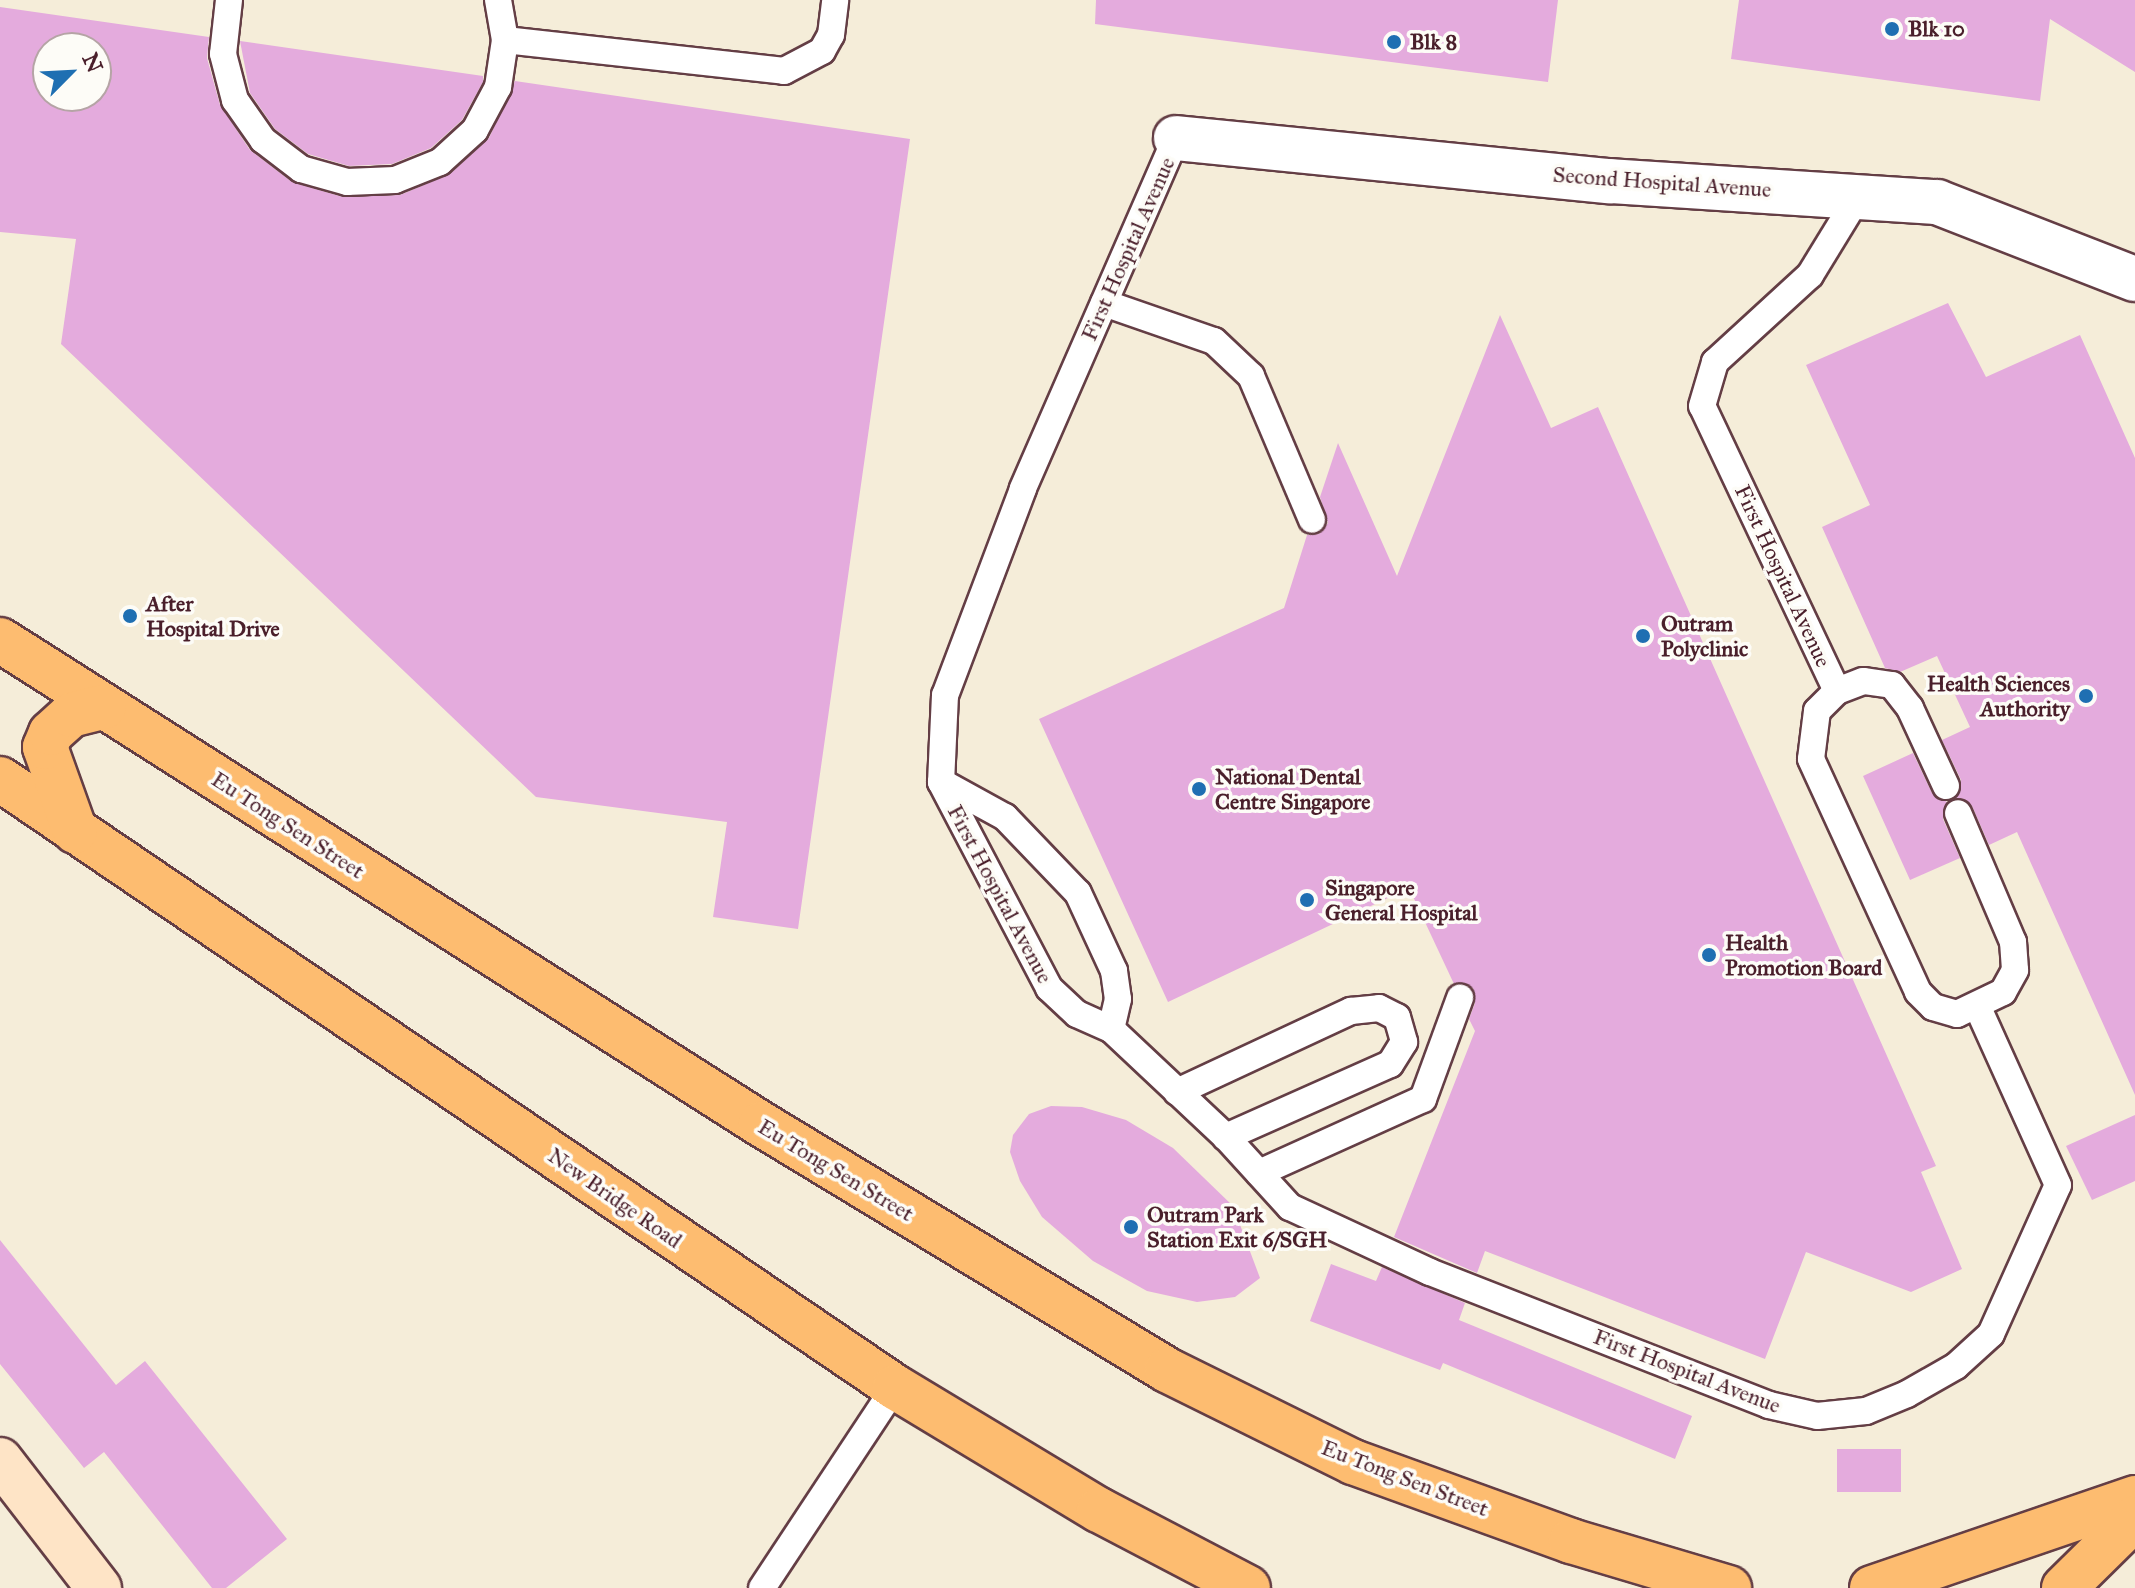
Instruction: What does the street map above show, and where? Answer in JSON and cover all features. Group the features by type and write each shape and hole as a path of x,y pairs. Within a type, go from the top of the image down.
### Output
{"main road":[{"name":"Eu Tong Sen Street","path":"0,640 761,1124 1167,1370 1353,1462 1571,1541 1709,1581 1755,1588"},
{"path":"75,831 45,747 51,733 71,715 104,707"},
{"name":"New Bridge Road","path":"0,779 895,1387 1099,1510 1248,1588"},
{"path":"0,1460 99,1588"},
{"path":"1872,1588 2135,1498"},
{"path":"2064,1588 2135,1518"}],"street":[{"name":"Second Hospital Avenue","path":"1176,138 1610,181 1937,202 2135,279"}],"lane":[{"path":"229,0 223,54 235,100 263,140 301,169 347,182 395,180 440,162 481,119 498,87 505,40 498,0"},
{"path":"505,40 784,71 822,51 831,35 835,0"},
{"name":"First Hospital Avenue","path":"1176,138 1023,489 945,695 941,782 1049,988 1077,1014 1111,1029 1226,1137 1290,1207 1504,1301 1769,1405 1817,1416 1866,1411 1956,1366 1991,1334 2058,1185 1977,1006 1957,1014 1933,1007 1918,992 1811,759 1817,711 1837,691 1702,406 1715,362 1810,275 1859,195"},
{"path":"1104,303 1214,341 1251,376 1312,520"},
{"path":"1837,691 1863,681 1892,685 1910,708 1946,786"},
{"path":"941,782 1005,817 1078,893 1114,971 1118,999 1111,1029"},
{"path":"1958,813 2013,942 2015,970 2003,992 1977,1006"},
{"path":"1259,1173 1423,1099 1460,998"},
{"path":"1177,1092 1351,1011 1379,1008 1397,1017 1404,1042 1390,1064 1226,1137"},
{"path":"762,1588 895,1387"}],"building":[{"name":"Blk 8","path":"1096,0 1558,0 1548,82 1095,24"},
{"name":"Blk 10","path":"1739,0 2135,0 2135,72 2050,19 2040,101 1731,59"},
{"path":"0,7 209,37 207,58 220,105 250,150 292,182 343,197 400,195 450,174 489,138 515,81 910,139 798,929 713,917 727,822 536,797 61,344 76,239 0,232"},
{"path":"240,41 483,76 483,82 462,120 431,148 392,164 349,166 308,154 275,129 250,93"},
{"path":"1948,303 1986,377 2080,335 2135,458 2135,1095 2017,832 1989,845 1972,806 1956,798 1961,780 1942,740 1970,727 1937,656 1900,672 1885,668 1822,527 1870,505 1806,365"},
{"path":"1500,315 1551,428 1598,407 1936,1166 1921,1172 1962,1269 1911,1292 1806,1252 1765,1359 1485,1251 1477,1273 1394,1237 1475,1031 1469,1019 1475,1003 1473,988 1454,984 1409,888 1168,1002 1039,719 1284,608 1307,535 1319,534 1328,523 1320,497 1338,443 1397,576"},
{"path":"1913,753 1932,793 1947,802 1943,819 1960,858 1910,880 1863,776"},
{"path":"1051,1106 1082,1107 1126,1120 1173,1148 1233,1206 1260,1278 1235,1297 1197,1302 1147,1291 1093,1261 1042,1217 1020,1181 1010,1152 1013,1135 1029,1114"},
{"path":"2135,1115 2135,1181 2092,1200 2066,1146"},
{"path":"0,1240 116,1385 145,1361 287,1539 226,1588 212,1588 104,1452 84,1468 0,1364"},
{"path":"1331,1264 1376,1281 1382,1267 1465,1303 1459,1320 1692,1416 1675,1459 1443,1363 1440,1370 1310,1321"},
{"path":"1837,1449 1901,1449 1901,1492 1837,1492"}],"place":[{"name":"Blk 10","path":"1892,29"},
{"name":"Blk 8","path":"1394,42"},
{"name":"After Hospital Drive","path":"130,616"},
{"name":"Outram Polyclinic","path":"1643,636"},
{"name":"Health Sciences Authority","path":"2086,696"},
{"name":"National Dental Centre Singapore","path":"1199,789"},
{"name":"Singapore General Hospital","path":"1307,900"},
{"name":"Health Promotion Board","path":"1709,955"},
{"name":"Outram Park Station Exit 6/SGH","path":"1131,1227"}]}
